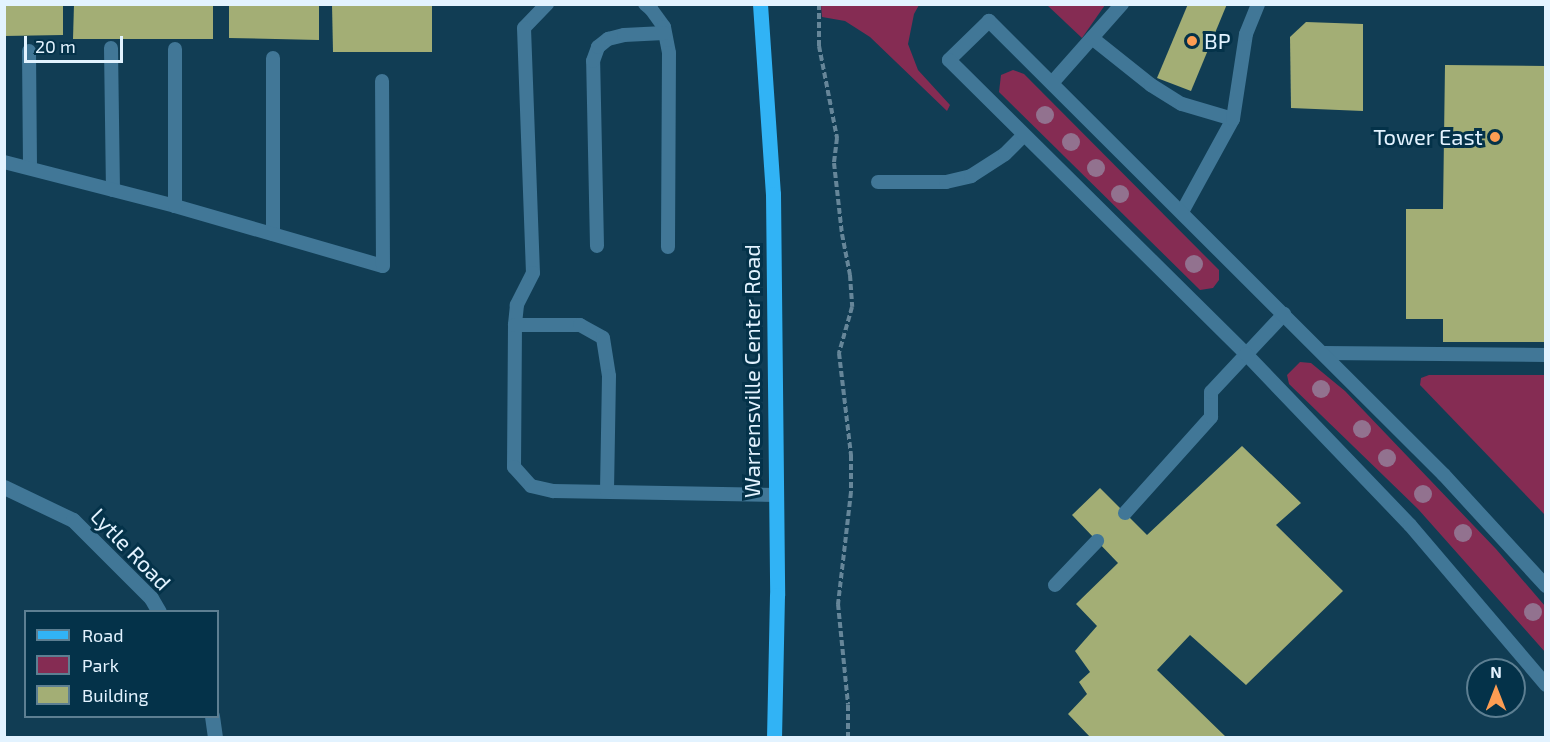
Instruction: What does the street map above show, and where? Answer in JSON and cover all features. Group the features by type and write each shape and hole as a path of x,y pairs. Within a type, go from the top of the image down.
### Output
{"main road":[{"name":"Warrensville Center Road","path":"760,4 773,194 776,495 774,738"}],"street":[{"name":"Lytle Road","path":"4,487 73,520 151,598 158,610"},
{"path":"212,718 215,738"}],"lane":[{"path":"547,4 524,28 533,273 518,305 515,325 514,467 531,486 553,491 776,495"},
{"path":"645,4 651,9 664,33 669,54 668,247"},
{"path":"1052,83 1122,4"},
{"path":"1182,212 1233,119 1245,34 1258,4"},
{"path":"1545,586 1493,526 1323,353 1182,212 1134,168 989,21 949,60 1023,136 1246,354 1410,525 1545,685"},
{"path":"597,246 593,61 598,47 608,39 624,35 664,33"},
{"path":"1092,38 1151,85 1182,104 1233,119"},
{"path":"111,48 113,190"},
{"path":"175,49 175,206"},
{"path":"29,51 30,168"},
{"path":"273,58 273,234"},
{"path":"4,162 175,206 382,266 382,81"},
{"path":"878,182 946,182 971,176 1005,154 1023,136"},
{"path":"1125,513 1211,417 1211,392 1284,314"},
{"path":"515,325 580,325 603,338 609,376 607,491"},
{"path":"1323,353 1545,355"},
{"path":"1054,585 1096,541"}],"path":[{"path":"819,4 819,46 837,138 834,164 842,234 850,275 852,307 839,353 851,454 851,492 838,604 848,705 848,738"}],"green space":[{"path":"821,5 919,5 914,14 908,44 918,70 950,105 947,111 870,37 845,21 822,17"},
{"path":"1047,5 1105,5 1082,38"},
{"path":"1013,70 1024,74 1219,270 1219,280 1213,288 1200,290 999,92 1001,75"},
{"path":"1300,362 1311,363 1345,391 1496,549 1545,606 1545,652 1418,509 1289,384 1287,375"},
{"path":"1429,375 1545,375 1545,515 1420,385 1421,378"}],"building":[{"path":"4,4 63,4 63,35 4,36"},
{"path":"74,4 213,4 213,39 73,39"},
{"path":"229,4 319,4 319,40 229,38"},
{"path":"332,4 432,4 432,52 333,52"},
{"name":"BP","path":"1188,4 1227,4 1191,91 1157,78"},
{"path":"1306,22 1363,24 1363,111 1291,108 1290,37"},
{"name":"Tower East","path":"1445,65 1546,66 1546,342 1443,342 1443,319 1406,319 1406,209 1443,209"},
{"path":"1242,446 1301,503 1276,525 1343,591 1246,685 1190,635 1157,670 1227,738 1091,738 1068,714 1087,694 1079,682 1090,672 1075,651 1097,626 1076,604 1118,563 1072,515 1100,488 1147,535"}],"place":[{"name":"BP","path":"1192,41"},
{"name":"Tower East","path":"1495,137"}]}
